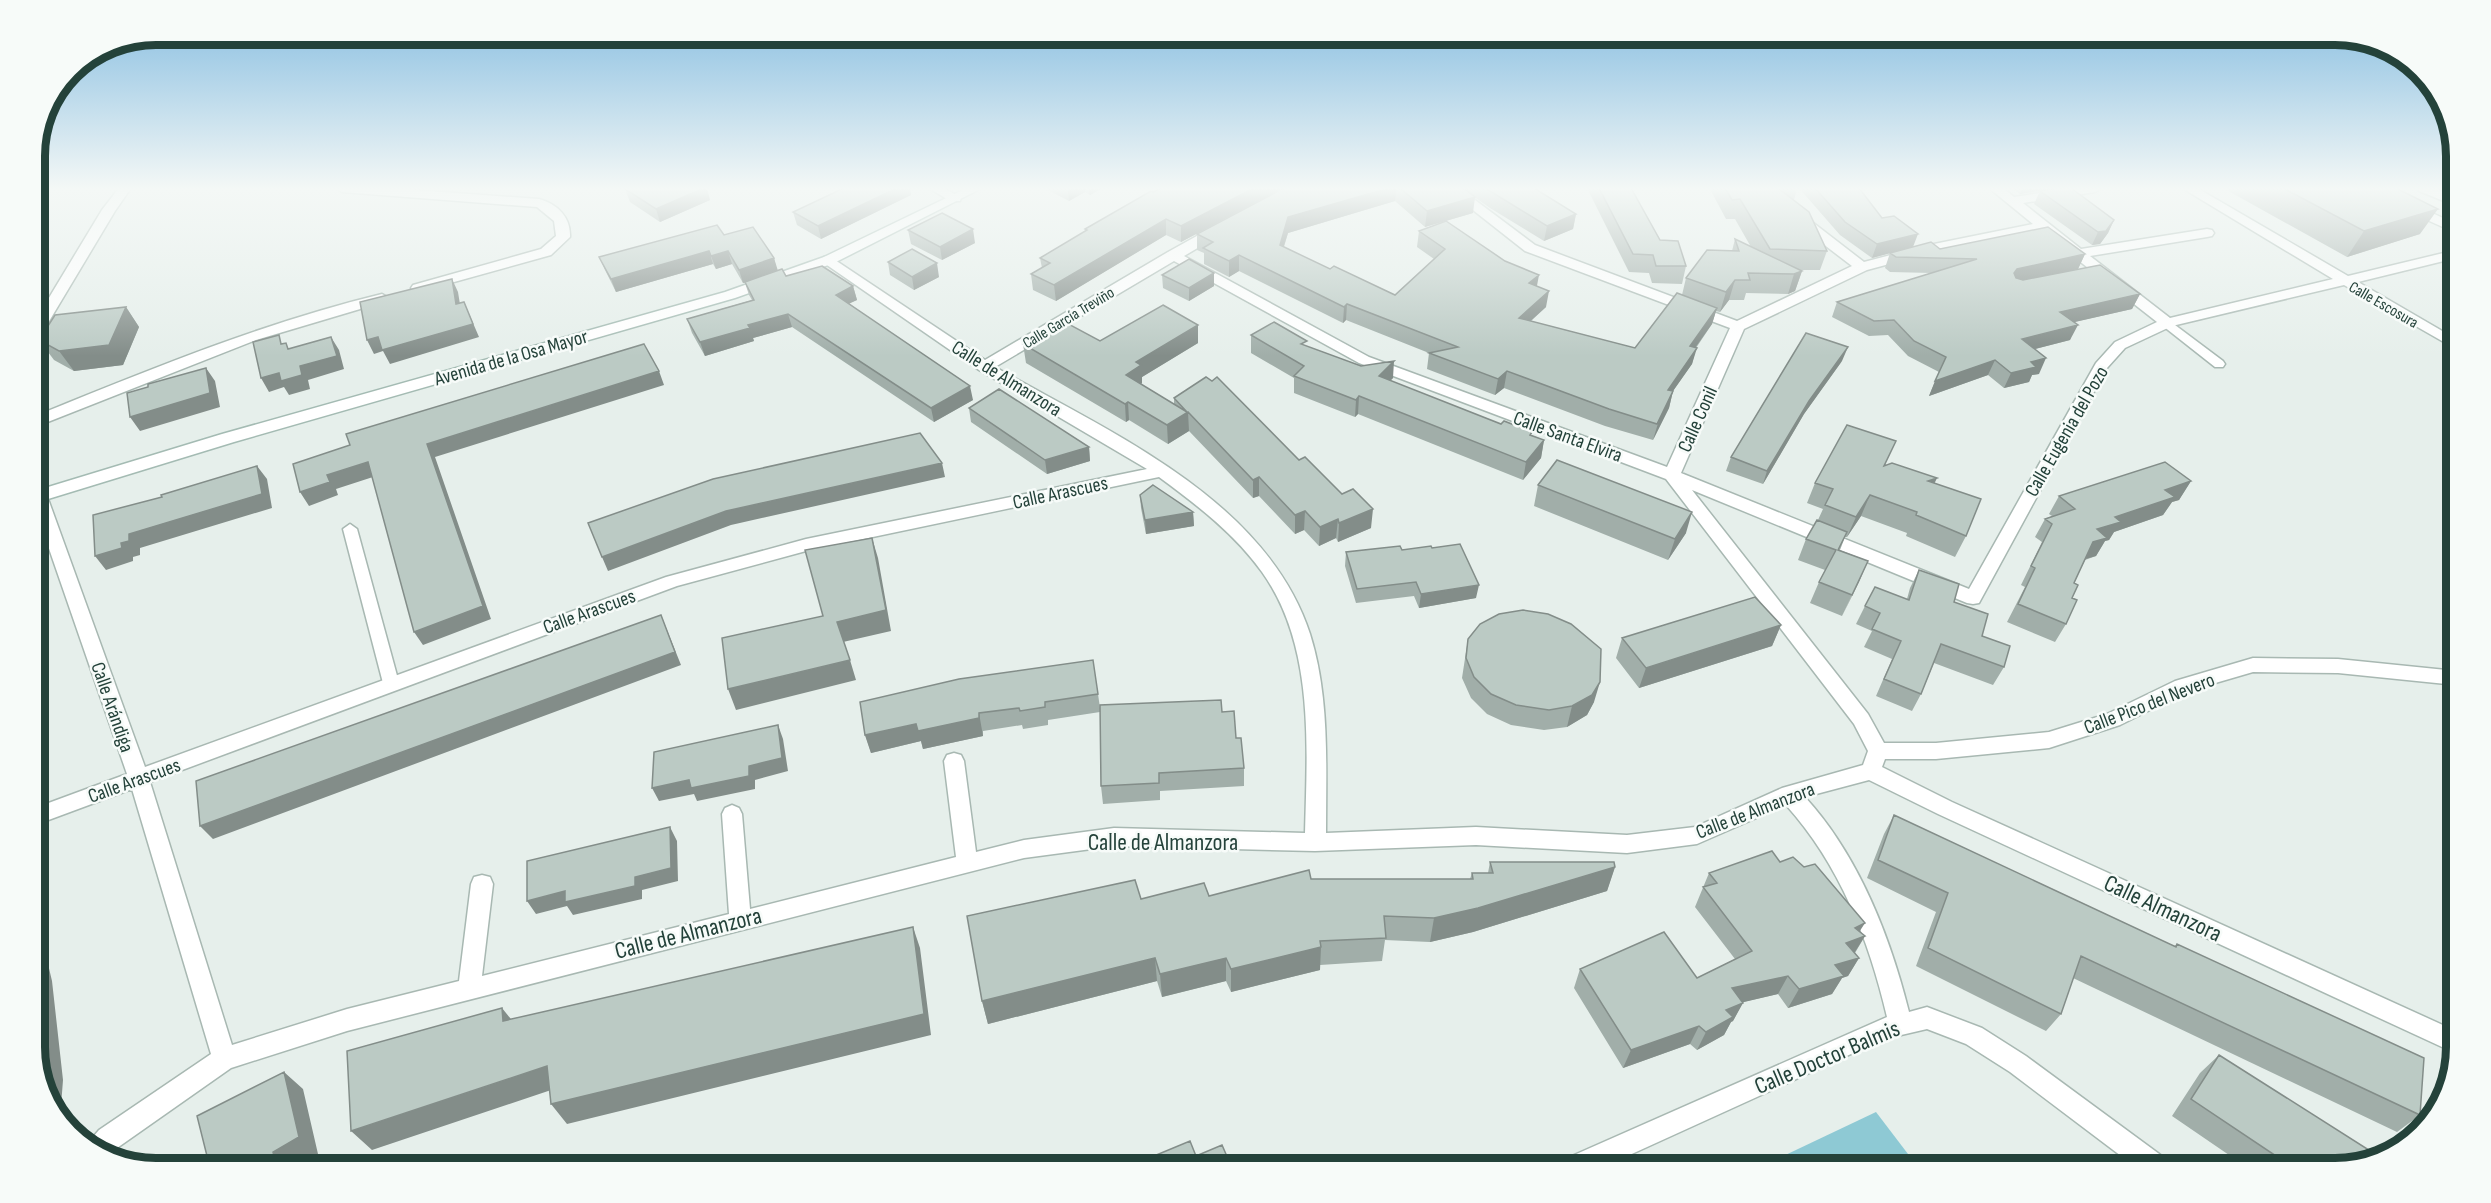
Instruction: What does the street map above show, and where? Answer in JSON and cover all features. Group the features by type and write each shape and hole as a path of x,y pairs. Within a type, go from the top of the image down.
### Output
{"street":[{"path":"45,316 88,244"},
{"path":"45,418 172,366 251,337 546,252 555,244"},
{"name":"Avenida de la Osa Mayor","path":"45,495 228,438 730,295 829,260 861,244"},
{"name":"Calle García Treviño","path":"984,366 1193,244"},
{"path":"1525,244 1738,326 1862,267 1954,244"},
{"path":"1832,244 1862,267"},
{"path":"2069,244 2167,323"},
{"path":"2081,253 2137,244"},
{"name":"Calle Escosura","path":"2282,244 2446,339"},
{"name":"Calle Santa Elvira","path":"1173,255 1364,360 1672,475 1973,598"},
{"name":"Calle Eugenia del Pozo","path":"1973,598 2101,366 2120,345 2167,323 2446,256"},
{"name":"Calle de Almanzora","path":"829,260 984,366 1163,471 1217,513 1262,558 1291,608 1307,658 1317,746 1315,842"},
{"path":"2081,276 2103,271"},
{"name":"Calle Conil","path":"1738,326 1672,475 1861,719 1874,761"},
{"name":"Calle Arascues","path":"45,813 390,684 684,578 806,545 1163,471"},
{"name":"Calle Arándiga","path":"45,519 139,779 224,1059"},
{"name":"Calle Pico del Nevero","path":"1874,761 2049,740 2113,720 2182,686 2253,665 2338,666 2446,677"},
{"path":"954,761 967,862"},
{"name":"Calle de Almanzora","path":"104,1145 108,1139 224,1059 346,1020 1024,849 1114,837 1315,842 1476,836 1627,844 1697,835 1789,794 1874,761"},
{"name":"Calle Almanzora","path":"1874,761 1956,813 2446,1037"},
{"path":"1789,794 1809,814 1853,888 1882,954 1900,1024"},
{"path":"732,814 740,920"},
{"path":"469,989 482,884"},
{"name":"Calle Doctor Balmis","path":"1596,1158 1881,1029 1928,1018 1974,1036 2018,1064 2144,1158"}],"lane":[{"path":"2167,323 2219,364"},
{"path":"350,529 390,684"}],"water":[{"path":"1876,1112 1908,1154 1899,1158 1779,1158"}],"building":[{"path":"646,244 765,244 774,258 739,270 728,251 711,256 709,251 611,279 599,257"},
{"path":"1063,244 1123,244 1054,285 1031,274 1050,263 1040,258"},
{"path":"1209,244 1280,244 1330,269 1334,266 1395,295 1445,249 1438,244 1480,244 1505,261 1539,275 1529,283 1549,291 1519,318 1635,348 1677,293 1717,308 1690,346 1697,348 1668,390 1673,391 1657,424 1609,409 1507,371 1498,379 1429,353 1458,347 1347,304 1344,307 1239,255 1229,261 1203,248"},
{"path":"1628,244 1679,244 1686,266 1656,266 1653,255 1633,254"},
{"path":"1737,244 1746,244 1802,271 1794,274 1748,273 1750,280 1735,280 1726,292 1686,278 1707,250 1739,251"},
{"path":"1767,244 1824,244 1827,251 1770,249"},
{"path":"1923,244 1934,244 1940,249 1964,244 2071,244 2085,254 2017,269 2014,273 2016,278 2023,280 2100,265 2140,294 2060,312 2078,325 2022,339 2046,358 2031,362 2036,367 2011,373 1995,360 1935,381 1946,357 1914,341 1894,320 1874,321 1837,302 1977,259 1896,257 1890,253"},
{"path":"912,249 937,263 912,277 888,262"},
{"path":"1189,259 1214,273 1189,288 1162,275"},
{"path":"822,266 853,286 836,295 970,386 931,408 788,314 748,325 750,328 700,342 687,319 754,300 745,282 782,269 786,276"},
{"path":"452,279 456,304 464,302 473,324 382,350 378,337 367,340 360,302"},
{"path":"1163,305 1198,325 1136,362 1141,365 1126,375 1187,412 1174,398 1206,377 1212,381 1217,377 1299,460 1305,457 1342,494 1353,489 1373,509 1339,523 1338,519 1320,527 1305,511 1295,515 1259,477 1253,480 1188,412 1167,425 1128,402 1125,404 1023,344 1063,321 1100,341"},
{"path":"126,307 109,345 59,351 45,343 45,331 55,315"},
{"path":"1274,322 1307,341 1301,344 1361,366 1394,361 1379,376 1501,424 1504,421 1532,432 1530,435 1544,440 1526,462 1359,396 1356,400 1294,376 1304,366 1251,335"},
{"path":"1806,333 1848,347 1809,401 1767,471 1731,457"},
{"path":"279,335 281,344 286,343 288,349 331,337 337,356 300,366 302,375 281,381 279,373 261,378 253,342"},
{"path":"644,344 659,371 427,444 483,606 414,632 368,462 327,475 330,482 300,492 293,464 350,445 346,434"},
{"path":"206,368 210,393 130,417 127,393 148,387 148,384"},
{"path":"999,389 1089,447 1045,460 969,408"},
{"path":"1847,425 1896,441 1884,466 1892,463 1937,478 1928,481 1981,499 1966,536 1916,515 1917,512 1870,495 1856,517 1825,505 1833,489 1815,483"},
{"path":"920,433 942,463 726,511 602,557 588,523 713,479"},
{"path":"1557,460 1692,512 1675,539 1538,485"},
{"path":"2165,462 2191,481 2165,490 2175,497 2115,517 2121,522 2097,529 2107,538 2093,542 2074,583 2078,585 2072,598 2077,600 2066,624 2018,604 2035,568 2031,566 2052,524 2045,519 2075,509 2059,496"},
{"path":"257,466 262,494 129,534 129,541 121,543 122,548 95,556 93,515 162,497 161,495"},
{"path":"1153,485 1193,512 1145,520 1140,495"},
{"path":"1817,520 1847,532 1838,550 1868,561 1852,595 1819,582 1836,550 1806,539"},
{"path":"872,538 886,610 837,622 850,660 728,689 722,638 823,616 805,550"},
{"path":"1460,544 1479,585 1421,594 1416,582 1357,589 1346,552 1400,546 1402,550"},
{"path":"1919,570 1959,584 1954,602 1988,614 1982,636 2010,646 2004,667 1941,644 1921,694 1884,679 1901,641 1872,629 1880,613 1865,606 1875,587 1909,600"},
{"path":"1755,597 1781,625 1646,668 1622,638"},
{"path":"1523,610 1548,614 1571,624 1601,649 1600,682 1592,695 1572,706 1549,710 1516,705 1491,694 1474,677 1466,658 1468,639 1480,624 1499,614"},
{"path":"661,615 675,652 200,826 196,781"},
{"path":"1093,660 1098,694 1045,702 1045,707 1020,711 1019,708 979,713 979,718 918,731 916,724 865,735 860,702 959,679"},
{"path":"1221,700 1222,712 1234,711 1236,738 1241,738 1244,768 1159,773 1159,783 1101,786 1100,705"},
{"path":"778,725 782,758 749,766 749,776 691,788 689,780 652,788 654,752"},
{"path":"1894,815 2176,947 2177,944 2424,1058 2420,1115 2081,956 2061,1014 1928,948 1948,893 1878,860"},
{"path":"670,827 671,868 635,877 635,886 565,902 565,891 527,901 527,861"},
{"path":"1772,851 1780,862 1793,857 1804,867 1815,864 1865,923 1855,928 1865,936 1846,943 1859,958 1835,965 1844,976 1799,989 1788,976 1732,988 1743,1003 1726,1010 1733,1017 1706,1032 1699,1026 1631,1050 1580,969 1664,932 1697,978 1752,951 1703,887 1717,883 1709,873"},
{"path":"1490,862 1614,862 1615,867 1478,908 1434,918 1384,916 1386,938 1320,941 1321,947 1231,969 1226,958 1160,974 1155,958 982,1001 967,916 1135,880 1141,899 1204,883 1209,896 1309,870 1311,879 1473,879 1472,873 1493,873"},
{"path":"913,927 924,1014 551,1104 547,1066 351,1131 347,1051 502,1008 503,1021"},
{"path":"2219,1055 2371,1152 2335,1158 2279,1158 2191,1099"},
{"path":"284,1072 299,1137 273,1152 274,1158 208,1158 197,1116"},
{"path":"1190,1141 1196,1156 1222,1145 1228,1158 1149,1158"}]}
